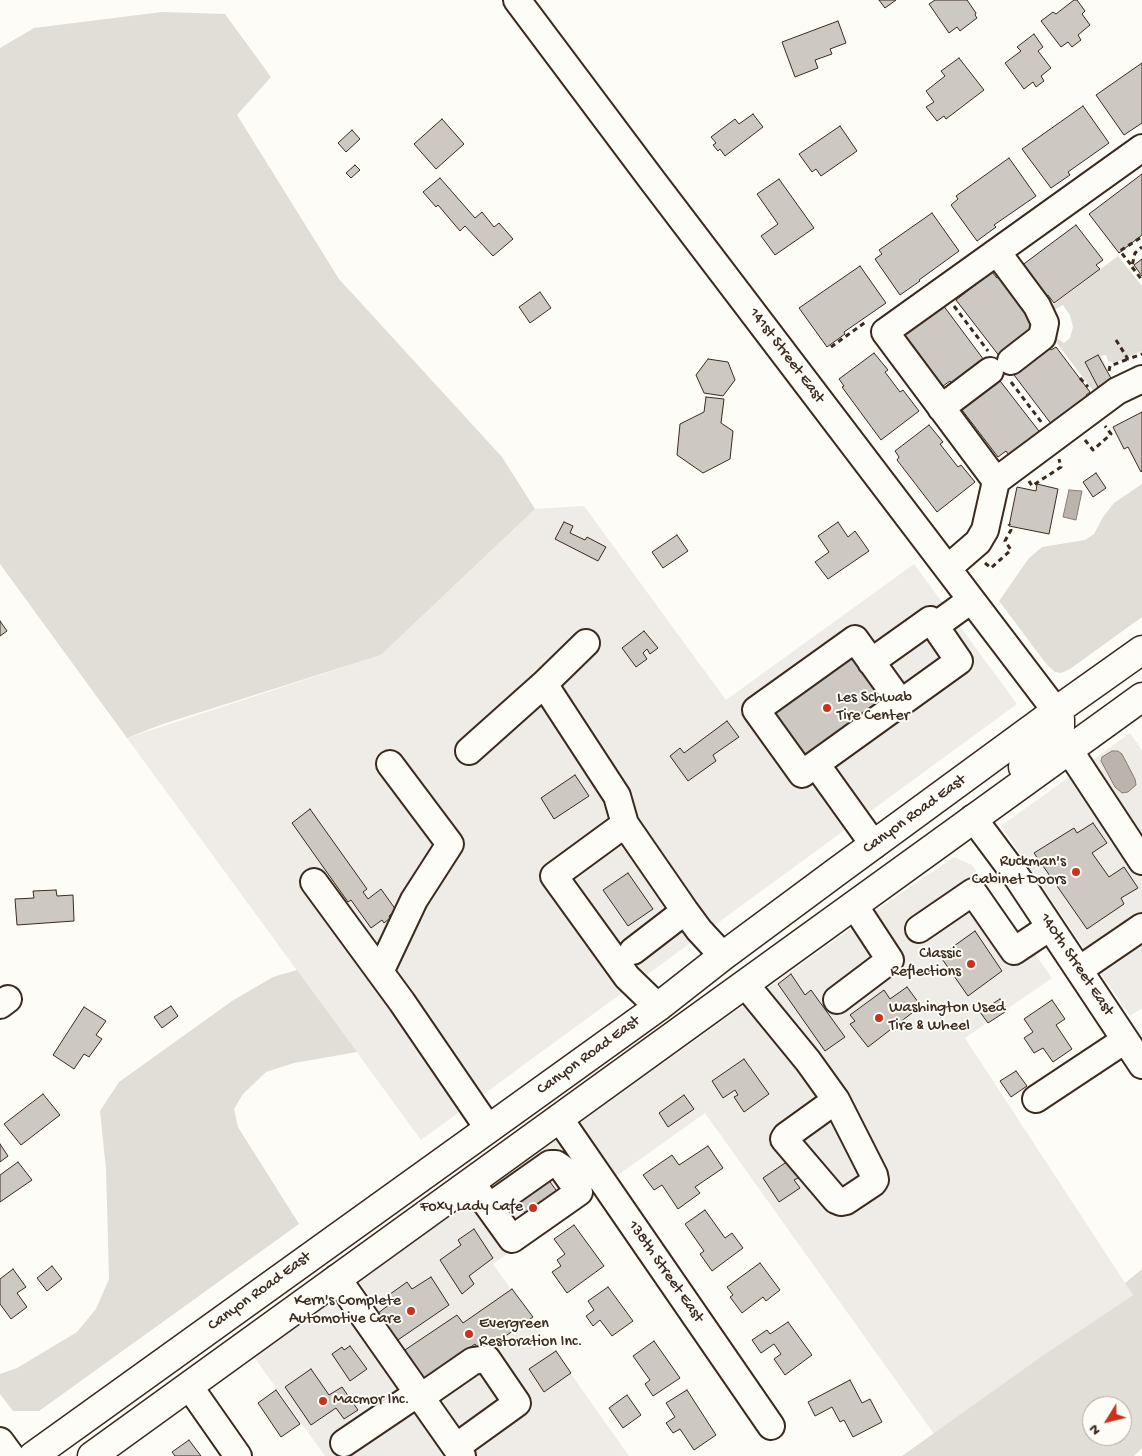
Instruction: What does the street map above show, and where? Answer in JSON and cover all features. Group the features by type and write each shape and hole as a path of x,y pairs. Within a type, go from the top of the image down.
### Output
{"main road":[{"name":"Canyon Road East","path":"33,1456 658,1007 723,956 1142,650"},
{"name":"Canyon Road East","path":"92,1456 1142,697"},
{"path":"973,818 1054,736 1060,727 1060,719 1056,711"},
{"path":"559,1118 556,1106 560,1096 658,1007"}],"street":[{"name":"141st Street East","path":"517,0 1056,711"},
{"path":"996,481 885,332 1142,148"},
{"path":"941,408 1042,337 1045,322 1037,306 996,252"},
{"path":"948,568 978,542 985,530 996,481 1117,391 1142,379"},
{"path":"935,626 971,600"},
{"path":"871,662 930,620 960,661 802,774 756,710 854,639 901,703"},
{"path":"469,751 544,684 586,643"},
{"path":"544,684 617,796 625,824 685,911 723,956"},
{"path":"1069,750 1142,861"},
{"path":"380,972 414,900 450,844 390,764"},
{"path":"816,764 874,845"},
{"name":"140th Street East","path":"973,818 1017,877 1142,1065"},
{"path":"625,824 554,876 627,977 658,1007"},
{"path":"314,882 402,1002 488,1128"},
{"path":"919,929 973,892 1014,951 1050,927"},
{"path":"837,1000 890,960 854,905"},
{"path":"633,951 685,911"},
{"path":"1079,970 1142,927"},
{"path":"745,984 808,1061 836,1100"},
{"path":"1036,1099 1125,1040"},
{"name":"138th Street East","path":"559,1118 771,1426"},
{"path":"471,1182 512,1239 579,1192 562,1168 556,1164 550,1164 489,1207"},
{"path":"574,1185 596,1171"},
{"path":"337,1278 420,1395 459,1451 517,1403 487,1359 472,1361 420,1395 344,1443"},
{"path":"189,1386 238,1456"},
{"path":"0,1441 11,1456"}],"path":[{"path":"1140,238 1120,251 1142,280"},
{"path":"1132,266 1135,253 1142,247"},
{"path":"1116,340 1128,359 1142,354"},
{"path":"1083,436 1094,450 1111,434 1103,422"},
{"path":"1024,475 1032,486 1061,467 1059,455"},
{"path":"981,558 991,568 1012,550 1005,541 1011,530 1009,522"}],"shaded area":[{"path":"162,12 225,14 271,77 237,115 339,279 502,457 535,509 381,655 163,724 127,738 0,564 0,48 34,28"},
{"path":"1118,256 1142,286 1142,351 1114,363 1108,361 1106,355 1101,356 1107,369 1105,369 1100,388 1094,392 1053,338 1055,337 1064,343 1070,338 1073,327 1070,315 1063,305 1052,311 1049,308"},
{"path":"1142,484 1142,617 1070,669 1061,673 1055,672 1047,665 999,601 1029,558 1042,547 1085,540 1094,534 1103,517 1114,503"},
{"path":"1069,490 1082,491 1076,520 1063,517"},
{"path":"584,506 726,700 914,564 1017,704 421,1140 127,738 381,655 535,509"},
{"path":"1130,733 1142,751 1142,1008 1130,1016 1001,826"},
{"path":"1112,751 1118,751 1122,754 1135,779 1136,785 1128,792 1122,793 1115,787 1101,761 1102,757"},
{"path":"954,857 972,865 1052,978 965,1038 1133,1295 1042,1356 934,1434 705,1113 493,1264 629,1456 325,1456 254,1357 878,909"},
{"path":"297,970 357,1052 294,1063 266,1072 243,1094 234,1109 238,1127 299,1224 39,1411 13,1411 0,1394 0,1374 17,1368 77,1332 96,1309 109,1279 106,1169 100,1111 119,1082 232,1001 273,977"},
{"path":"1142,1269 1142,1448 1134,1456 902,1456 1042,1356 1133,1295 1125,1283"}],"building":[{"path":"879,0 896,0 885,8"},
{"path":"935,0 967,0 976,13 977,18 960,31 957,27 949,33 929,4"},
{"path":"1074,0 1077,0 1085,11 1082,14 1090,25 1078,35 1081,40 1072,47 1068,42 1061,47 1041,21 1053,12 1056,14"},
{"path":"838,21 846,43 830,49 832,54 815,60 818,68 795,77 782,42"},
{"path":"1034,34 1043,47 1038,51 1051,68 1041,76 1044,81 1036,87 1033,82 1024,89 1005,63 1021,51 1017,47"},
{"path":"959,58 984,90 946,119 944,116 937,121 926,107 934,102 926,91 945,76 941,71"},
{"path":"1142,63 1142,123 1124,135 1096,95"},
{"path":"1083,106 1109,143 1068,172 1070,175 1051,188 1022,149"},
{"path":"753,114 763,127 725,156 720,149 718,151 713,145 716,143 711,137 735,119 739,124"},
{"path":"442,119 464,144 436,169 414,144"},
{"path":"840,126 857,151 821,176 816,169 812,172 799,154"},
{"path":"352,130 360,139 346,152 338,143"},
{"path":"1009,158 1036,196 994,225 996,227 977,241 951,205 958,199 956,196"},
{"path":"355,165 360,170 351,178 346,173"},
{"path":"1142,174 1142,235 1119,253 1089,214"},
{"path":"440,178 475,218 482,212 494,227 499,223 513,239 493,256 465,226 460,231 438,205 436,207 423,192"},
{"path":"779,179 814,228 775,255 761,236 778,224 757,194"},
{"path":"932,213 959,251 900,295 875,259 882,254 879,250"},
{"path":"1076,225 1103,260 1096,265 1100,269 1054,303 1048,295 1041,300 1017,269"},
{"path":"1142,259 1142,276 1134,265"},
{"path":"860,266 886,303 844,332 845,334 827,347 799,308"},
{"path":"992,272 997,278 1000,276 1039,328 1000,357 956,300"},
{"path":"540,292 551,308 530,323 519,307"},
{"path":"943,305 987,364 955,388 950,381 943,386 904,334"},
{"path":"1047,344 1051,350 1056,347 1090,392 1086,395 1091,402 1055,429 1011,371"},
{"path":"874,353 888,370 885,372 900,392 903,390 919,411 881,440 842,387 844,386 839,379"},
{"path":"1098,355 1112,380 1098,387 1085,362"},
{"path":"708,359 728,362 735,380 723,396 704,393 696,375"},
{"path":"997,377 1042,435 1011,458 1006,451 998,457 959,406"},
{"path":"706,397 724,399 721,423 733,431 730,459 703,473 677,455 680,424 704,412"},
{"path":"1142,412 1141,472 1128,447 1124,449 1113,427"},
{"path":"929,425 943,442 940,444 958,467 961,465 975,482 937,512 897,460 899,457 895,451"},
{"path":"1096,473 1106,488 1093,497 1083,482"},
{"path":"1037,484 1058,489 1049,534 1009,526 1017,487 1036,491"},
{"path":"564,522 573,526 570,533 585,540 587,537 606,547 598,561 555,539"},
{"path":"838,522 848,537 855,531 869,551 828,579 815,562 829,552 818,536"},
{"path":"677,535 688,551 663,568 652,552"},
{"path":"0,621 7,631 0,636"},
{"path":"644,631 658,648 650,654 647,649 643,653 647,659 636,667 622,648"},
{"name":"Les Schwab Tire Center","path":"852,656 885,702 802,761 769,714"},
{"path":"727,721 739,737 713,755 716,761 688,781 670,756 680,748 684,753"},
{"path":"575,775 589,796 554,819 541,798"},
{"path":"310,809 367,889 363,892 368,899 381,889 396,910 384,923 382,920 371,928 351,900 348,902 292,823"},
{"name":"Ruckman's Cabinet Doors","path":"1093,823 1107,843 1092,853 1109,877 1124,867 1138,888 1121,898 1124,904 1087,929 1034,853 1074,828 1077,833"},
{"path":"628,873 653,909 628,926 603,890"},
{"path":"56,890 57,896 73,895 74,921 17,925 15,899 34,898 33,891"},
{"name":"Classic Reflections","path":"975,931 1002,971 968,996 940,956"},
{"path":"791,974 805,995 811,990 845,1037 825,1051 778,984"},
{"name":"Washington Used Tire & Wheel","path":"907,987 921,1006 868,1047 850,1024 855,1021 850,1015 884,990 890,999"},
{"path":"1000,999 1008,1010 988,1023 980,1012"},
{"path":"1052,1000 1065,1019 1056,1025 1072,1049 1053,1062 1043,1048 1034,1053 1024,1038 1033,1032 1024,1019"},
{"path":"171,1006 178,1016 162,1028 154,1017"},
{"path":"84,1007 106,1021 96,1035 102,1039 89,1057 84,1054 74,1069 53,1055"},
{"path":"744,1059 769,1094 744,1112 734,1097 738,1095 735,1090 723,1098 712,1081"},
{"path":"1016,1071 1027,1086 1011,1097 1000,1081"},
{"path":"43,1094 60,1115 21,1145 4,1124"},
{"path":"684,1095 694,1109 668,1127 659,1113"},
{"path":"0,1144 8,1156 0,1162"},
{"path":"708,1146 723,1168 695,1187 700,1193 678,1209 662,1185 654,1190 643,1175 672,1155 679,1165"},
{"path":"788,1161 800,1177 794,1180 800,1188 779,1202 763,1178"},
{"path":"18,1162 32,1180 0,1202 0,1175"},
{"name":"Foxy Lady Cafe","path":"545,1175 561,1197 530,1220 512,1195"},
{"path":"705,1210 725,1238 732,1233 743,1248 712,1271 700,1254 704,1251 685,1224"},
{"path":"574,1225 604,1266 567,1293 552,1272 561,1266 557,1260 565,1254 554,1239"},
{"path":"474,1229 493,1258 469,1276 474,1284 462,1294 440,1260 461,1245 458,1240"},
{"path":"760,1263 780,1290 766,1301 763,1297 742,1313 730,1297 733,1295 727,1287"},
{"path":"52,1266 62,1279 47,1291 37,1278"},
{"path":"13,1269 26,1287 17,1293 27,1307 11,1319 0,1304 0,1279"},
{"name":"Kern's Complete Automotive Care","path":"431,1277 449,1305 392,1344 373,1317 390,1304 386,1297 407,1282 412,1289"},
{"path":"608,1287 633,1321 612,1336 600,1320 593,1326 586,1316 594,1310 588,1301"},
{"name":"Evergreen Restoration Inc.","path":"512,1289 533,1317 481,1353 475,1344 419,1383 399,1354 457,1315 463,1323"},
{"path":"788,1322 812,1355 785,1375 774,1359 781,1354 774,1344 761,1353 752,1340 767,1330 770,1334"},
{"path":"654,1341 680,1378 653,1396 645,1384 650,1380 633,1356"},
{"path":"350,1346 367,1369 350,1381 332,1354 342,1347 344,1350"},
{"path":"556,1351 571,1373 544,1392 529,1369"},
{"name":"Macmor Inc.","path":"311,1369 329,1395 342,1387 358,1410 344,1419 336,1408 311,1425 285,1387"},
{"path":"850,1380 862,1403 870,1399 882,1422 853,1437 844,1420 840,1422 832,1407 815,1416 808,1402"},
{"path":"276,1390 300,1424 281,1437 258,1403"},
{"path":"687,1390 716,1435 694,1450 680,1429 673,1433 666,1423 675,1417 666,1403"},
{"path":"627,1395 641,1415 623,1428 609,1408"},
{"path":"189,1440 201,1456 175,1456 172,1452"}],"place":[{"name":"Les Schwab Tire Center","path":"827,708"},
{"name":"Ruckman's Cabinet Doors","path":"1076,872"},
{"name":"Classic Reflections","path":"971,964"},
{"name":"Washington Used Tire & Wheel","path":"879,1018"},
{"name":"Foxy Lady Cafe","path":"533,1208"},
{"name":"Kern's Complete Automotive Care","path":"411,1311"},
{"name":"Evergreen Restoration Inc.","path":"469,1334"},
{"name":"Macmor Inc.","path":"323,1401"}]}
